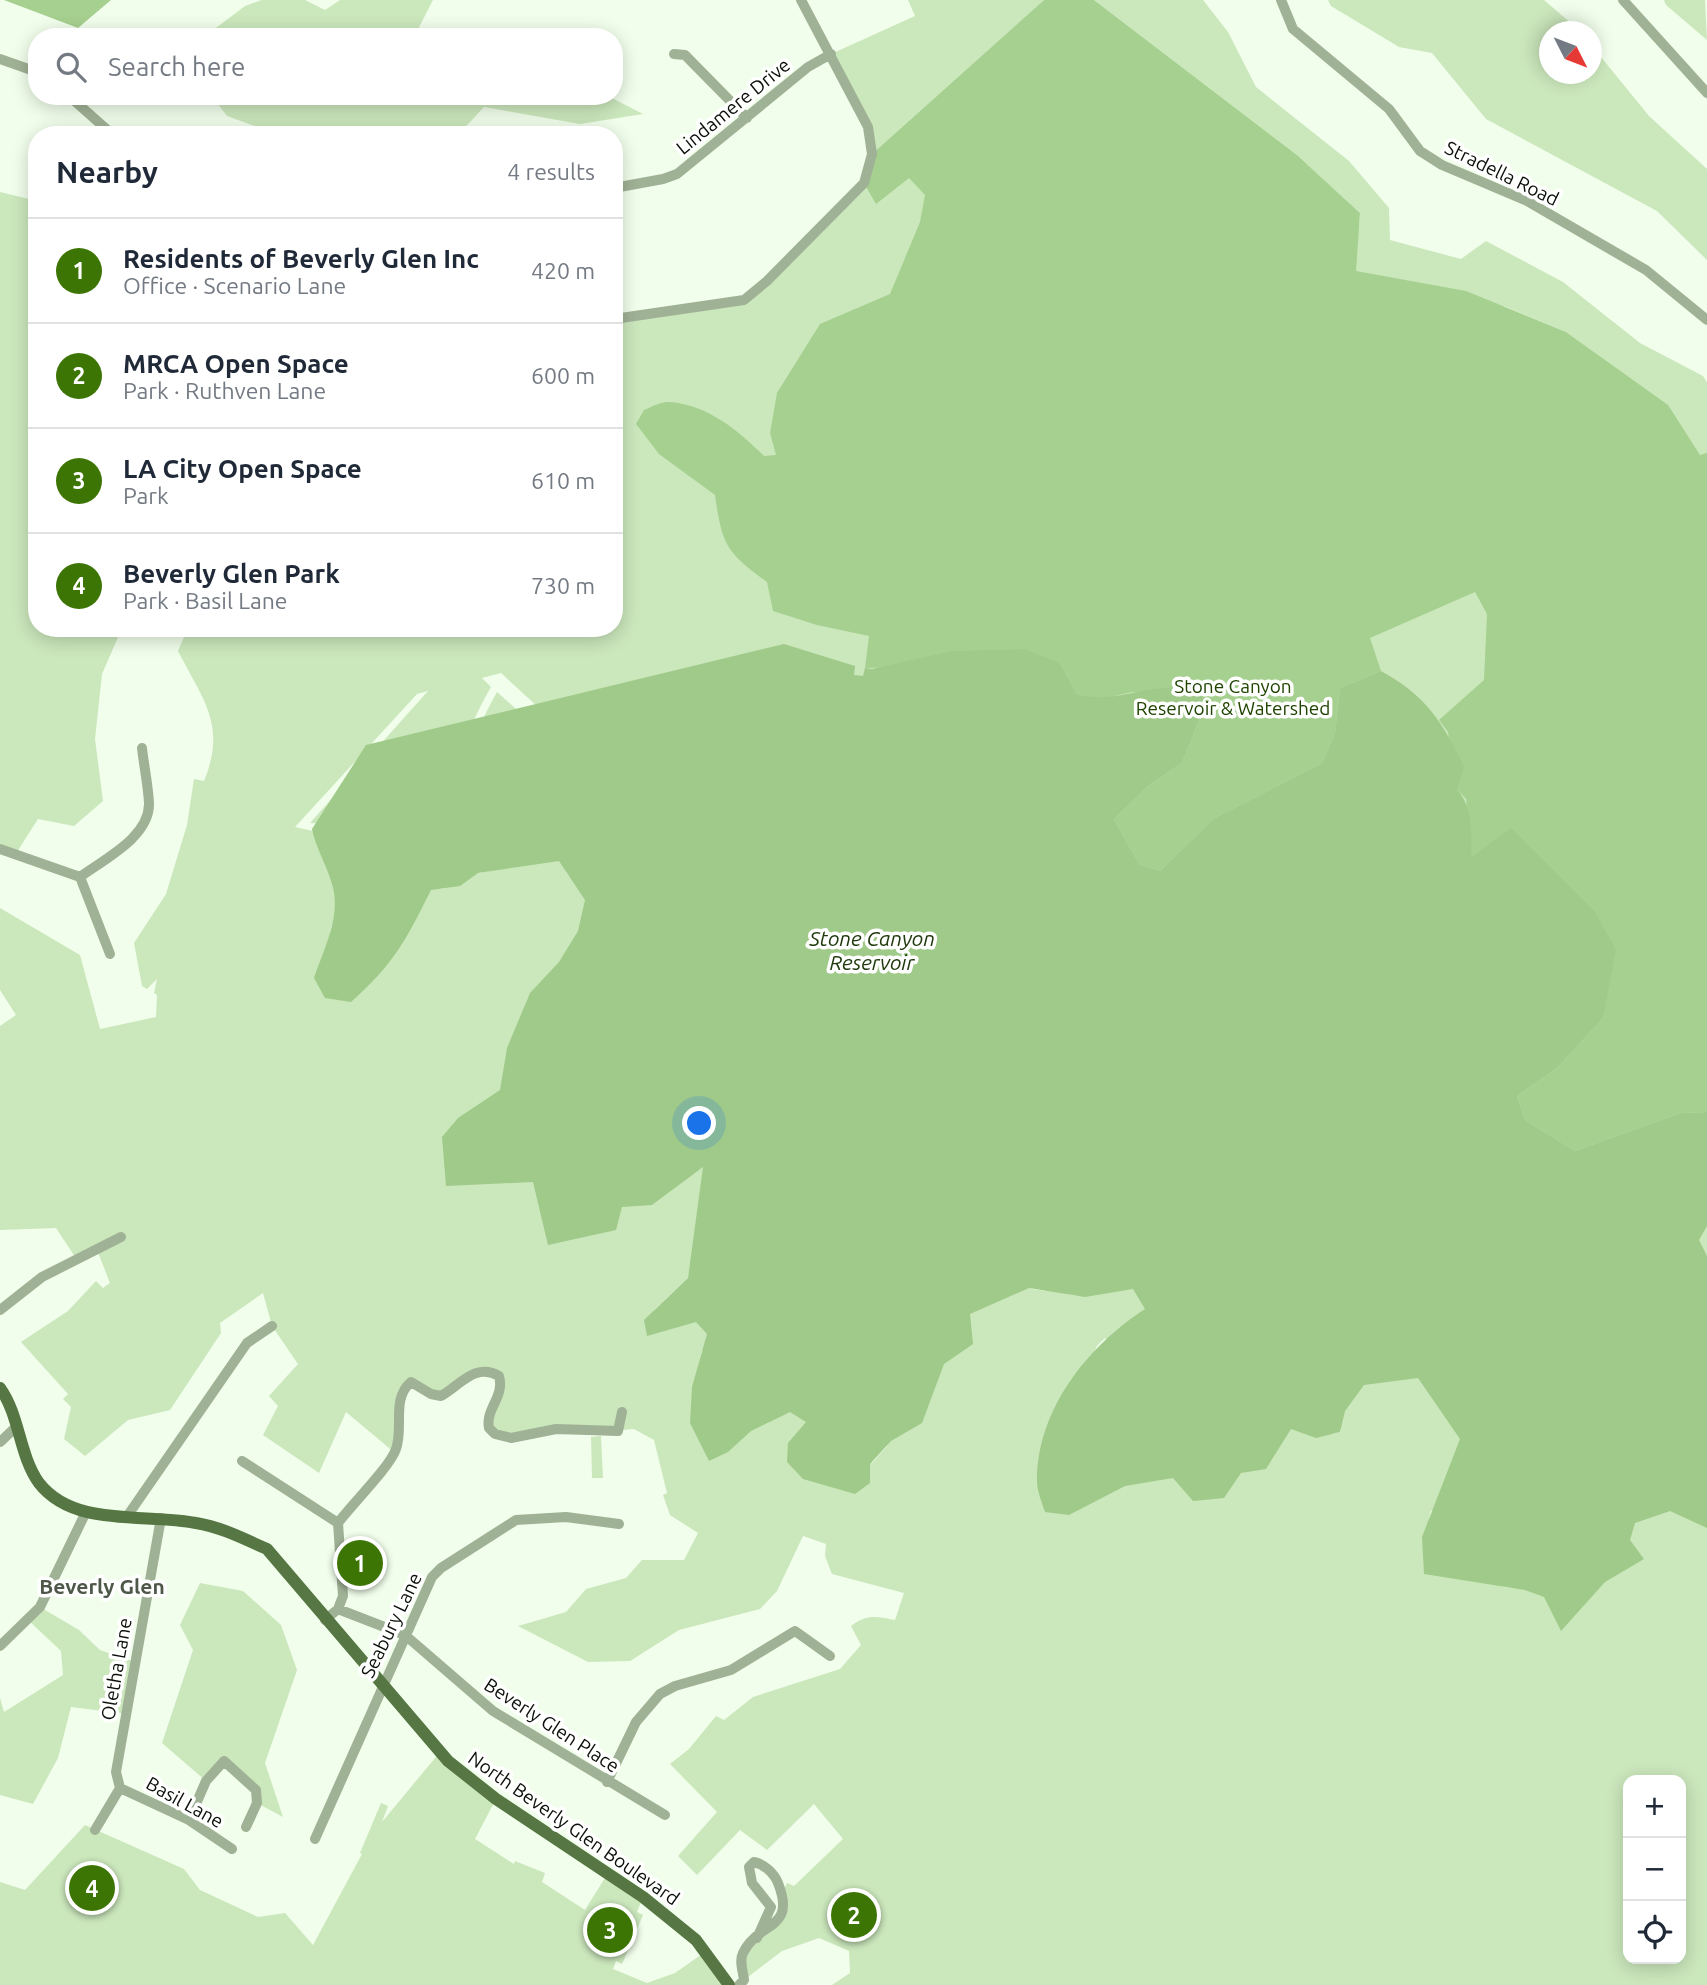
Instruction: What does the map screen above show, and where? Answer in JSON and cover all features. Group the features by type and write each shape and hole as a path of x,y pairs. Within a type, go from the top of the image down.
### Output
{"main road":[{"name":"North Beverly Glen Boulevard","path":"0,1388 10,1402 38,1481 51,1495 85,1514 128,1515 198,1523 232,1533 267,1549 448,1761 496,1799 643,1897 696,1940 729,1985"}],"street":[{"path":"623,318 744,300 761,287 811,234 853,197 869,170 872,139 831,54 801,0"},
{"name":"Stradella Road","path":"1281,0 1293,29 1389,109 1420,151 1442,165 1527,201 1646,270 1707,320"},
{"path":"1623,0 1707,93"},
{"path":"674,54 685,55 747,118"},
{"name":"Lindamere Drive","path":"623,186 677,174 808,67 831,54"},
{"path":"0,58 28,69"},
{"path":"79,105 103,126"},
{"path":"80,877 133,837 145,822 149,805 142,748"},
{"path":"0,849 80,877 110,954"},
{"path":"0,1310 42,1277 121,1237"},
{"path":"128,1515 247,1343 272,1326"},
{"path":"325,1620 338,1609 343,1596 338,1523 395,1452 400,1435 402,1390 411,1382 431,1394 441,1396 477,1371 489,1370 499,1376 501,1385 490,1413 489,1429 495,1434 511,1438 556,1429 618,1431 622,1412"},
{"path":"0,1442 18,1426"},
{"path":"242,1461 338,1523"},
{"path":"0,1646 40,1607 85,1514"},
{"name":"Seabury Lane","path":"316,1839 381,1685 432,1577 505,1525 525,1518 566,1517 619,1524"},
{"name":"Oletha Lane","path":"120,1788 116,1772 161,1518"},
{"name":"Beverly Glen Place","path":"338,1609 405,1636 493,1711 665,1815"},
{"path":"607,1782 636,1722 660,1694 675,1686 731,1670 795,1631 830,1656"},
{"path":"189,1820 206,1781 224,1761 256,1790 257,1803 246,1827"},
{"path":"97,1825 120,1788"},
{"name":"Basil Lane","path":"120,1788 189,1820 232,1849"},
{"path":"739,1985 744,1980 741,1961 743,1952 771,1928 784,1909 783,1896 776,1878 760,1863 754,1863 750,1867 752,1883 771,1907 757,1938"}],"green space":[{"path":"4,0 111,0 78,28"},
{"path":"262,0 305,0 325,10 340,0 433,0 419,28 216,28 245,6"},
{"path":"908,0 1044,0 872,154 872,140 831,54 915,16"},
{"name":"Stone Canyon Reservoir & Watershed","path":"1044,0 1094,0 1297,155 1360,213 1356,271 1466,291 1566,332 1668,405 1700,455 1707,453 1707,1112 1681,1113 1575,1151 1525,1120 1517,1096 1557,1068 1603,1018 1607,986 1594,910 1511,829 1471,857 1466,799 1457,789 1448,732 1439,720 1484,680 1487,614 1475,592 1370,638 1381,671 1340,688 1335,733 1322,763 1213,819 1160,871 1139,864 1114,819 1149,785 1182,763 1207,700 1133,692 1096,700 1077,694 1060,663 865,668 869,636 817,625 773,611 767,582 743,563 728,546 720,525 715,495 659,454 636,424 644,410 660,403 684,404 722,421 764,456 776,455 770,433 777,393 820,324 890,294 920,222 925,195 909,178 876,204 864,183 872,154"},
{"name":"Stone Canyon Reservoir & Watershed","path":"1094,0 1203,0 1228,32 1256,87 1349,161 1389,208 1390,240 1461,259 1486,241 1563,282 1640,343 1703,376 1707,382 1707,1985 832,1985 850,1973 849,1951 819,1938 782,1951 744,1980 743,1965 747,1948 773,1928 780,1919 786,1893 783,1891 787,1883 794,1886 843,1839 814,1804 767,1850 740,1830 697,1875 678,1856 717,1812 670,1764 689,1749 716,1716 724,1720 753,1697 840,1669 861,1645 851,1626 862,1619 872,1617 895,1620 904,1593 832,1574 825,1556 826,1544 803,1536 777,1591 760,1609 679,1630 630,1661 588,1662 518,1626 566,1612 586,1589 626,1578 642,1560 684,1560 698,1533 670,1515 663,1495 667,1493 654,1440 634,1429 602,1432 556,1429 511,1438 495,1434 487,1422 499,1397 501,1385 499,1376 483,1372 469,1377 441,1396 431,1394 411,1382 399,1405 395,1453 346,1412 319,1473 263,1435 278,1406 269,1396 298,1364 272,1326 263,1293 220,1323 221,1333 170,1410 128,1420 85,1456 64,1439 71,1407 63,1399 68,1394 21,1342 68,1311 96,1281 103,1288 110,1283 97,1250 77,1260 56,1228 0,1230 0,1026 16,1015 0,990 0,908 80,955 100,1029 156,1017 157,995 154,993 157,979 147,989 142,986 134,943 166,894 187,825 194,779 204,781 213,744 209,713 178,651 184,637 623,637 623,318 744,300 767,281 864,183 868,189 878,168 880,151 901,168 1018,40 1359,227 1360,213 1297,155","holes":["1504,306 1566,332 1620,371 1503,307","501,673 627,789 630,796 633,839 669,839 708,862 723,878 745,922 781,956 796,939 1341,1429 1340,1432 1333,1434 1260,1368 1216,1416 1280,1444 1276,1452 1210,1423 1159,1480 1147,1482 1202,1420 1181,1410 1105,1349 1038,1487 1039,1468 1097,1346 1105,1338 1185,1403 1208,1413 1254,1363 1143,1262 1079,1296 1066,1294 1137,1257 1040,1170 1005,1256 1047,1291 1032,1289 999,1262 960,1279 910,1393 928,1402 926,1409 906,1401 887,1446 871,1464 899,1398 833,1369 787,1403 768,1423 750,1431 782,1397 827,1364 781,1303 725,1353 704,1357 698,1391 733,1447 727,1452 692,1395 702,1350 721,1345 777,1295 761,1274 709,1241 696,1274 684,1294 666,1308 654,1310 688,1278 702,1197 716,1172 703,1170 704,1166 700,1169 627,1153 538,1139 526,1178 518,1176 530,1137 453,1124 460,1117 532,1129 564,1015 525,1005 528,998 568,1009 675,860 663,854 627,854 621,848 617,835 615,813 569,876 565,869 614,800 560,748 489,871 479,873 553,742 497,692 454,782 422,831 446,888 437,889 415,838 330,932 334,917 408,834 313,831 295,827 417,694 428,691 310,823 415,827 438,795 491,687 482,678","1432,1511 1518,1588 1504,1587 1429,1519"]},
{"path":"1328,0 1544,0 1568,21 1539,21 1539,84 1602,84 1602,58 1649,116 1707,169 1707,260 1657,211 1486,119 1432,53 1399,47 1331,6"},
{"path":"1664,0 1705,0 1707,40 1666,5"},
{"path":"623,104 643,114 580,124 484,107 466,126 254,126 227,116 219,105"},
{"path":"0,192 28,199 28,637 118,637 102,674 95,739 103,801 74,826 38,819 15,855 0,849"},
{"path":"601,1436 603,1478 592,1478 591,1437"},
{"path":"200,1583 243,1591 281,1625 297,1670 265,1763 283,1817 257,1803 256,1790 224,1761 206,1781 162,1743 193,1650 180,1625"},
{"path":"40,1607 79,1630 100,1650 135,1662 126,1714 71,1707 58,1758 33,1804 0,1795 0,1698 4,1712 63,1675 61,1651 27,1619"},
{"path":"440,1752 496,1799 475,1839 514,1864 515,1861 545,1873 542,1882 585,1910 608,1873 643,1897 637,1912 643,1915 622,1964 616,1961 613,1969 647,1983 675,1973 705,1952 729,1985 0,1985 0,1882 25,1890 85,1825 184,1869 200,1890 258,1917 285,1913 313,1945 362,1854 360,1853 381,1803 388,1806 382,1822"}],"water":[{"name":"Stone Canyon Reservoir","path":"784,644 855,666 854,675 863,676 865,668 872,669 952,651 1024,649 1060,663 1077,694 1103,697 1182,688 1207,700 1182,763 1149,785 1114,819 1139,864 1160,871 1213,819 1322,763 1335,733 1340,688 1381,671 1421,700 1440,723 1464,767 1457,789 1469,812 1471,857 1511,828 1594,910 1616,950 1603,1018 1557,1068 1517,1096 1525,1120 1575,1151 1681,1113 1707,1112 1707,1226 1699,1240 1707,1256 1707,1528 1670,1511 1635,1523 1630,1540 1644,1559 1605,1582 1561,1631 1544,1597 1525,1590 1424,1574 1422,1537 1460,1439 1418,1378 1364,1385 1345,1411 1340,1432 1316,1438 1291,1429 1266,1469 1241,1473 1224,1498 1193,1501 1173,1478 1125,1486 1069,1515 1045,1512 1037,1481 1039,1454 1046,1429 1056,1405 1086,1361 1104,1341 1145,1309 1133,1289 1085,1297 1029,1288 970,1314 973,1344 944,1364 922,1423 891,1441 870,1464 870,1483 855,1494 803,1479 787,1462 788,1443 806,1422 790,1412 751,1431 728,1452 709,1461 690,1423 692,1387 707,1334 696,1322 647,1336 644,1320 688,1278 703,1167 652,1205 622,1207 616,1230 548,1245 533,1182 446,1186 442,1137 458,1118 500,1090 507,1048 530,993 559,962 578,931 585,900 559,861 478,873 460,886 431,890 398,950 378,976 351,1002 325,998 314,978 331,930 335,905 329,874 312,829 366,745"}],"place":[{"name":"Residents of Beverly Glen Inc","path":"360,1563"},
{"name":"Beverly Glen Park","path":"92,1888"},
{"name":"MRCA Open Space","path":"854,1915"},
{"name":"LA City Open Space","path":"610,1930"}],"district":[{"name":"Beverly Glen","path":"102,1586"}]}
